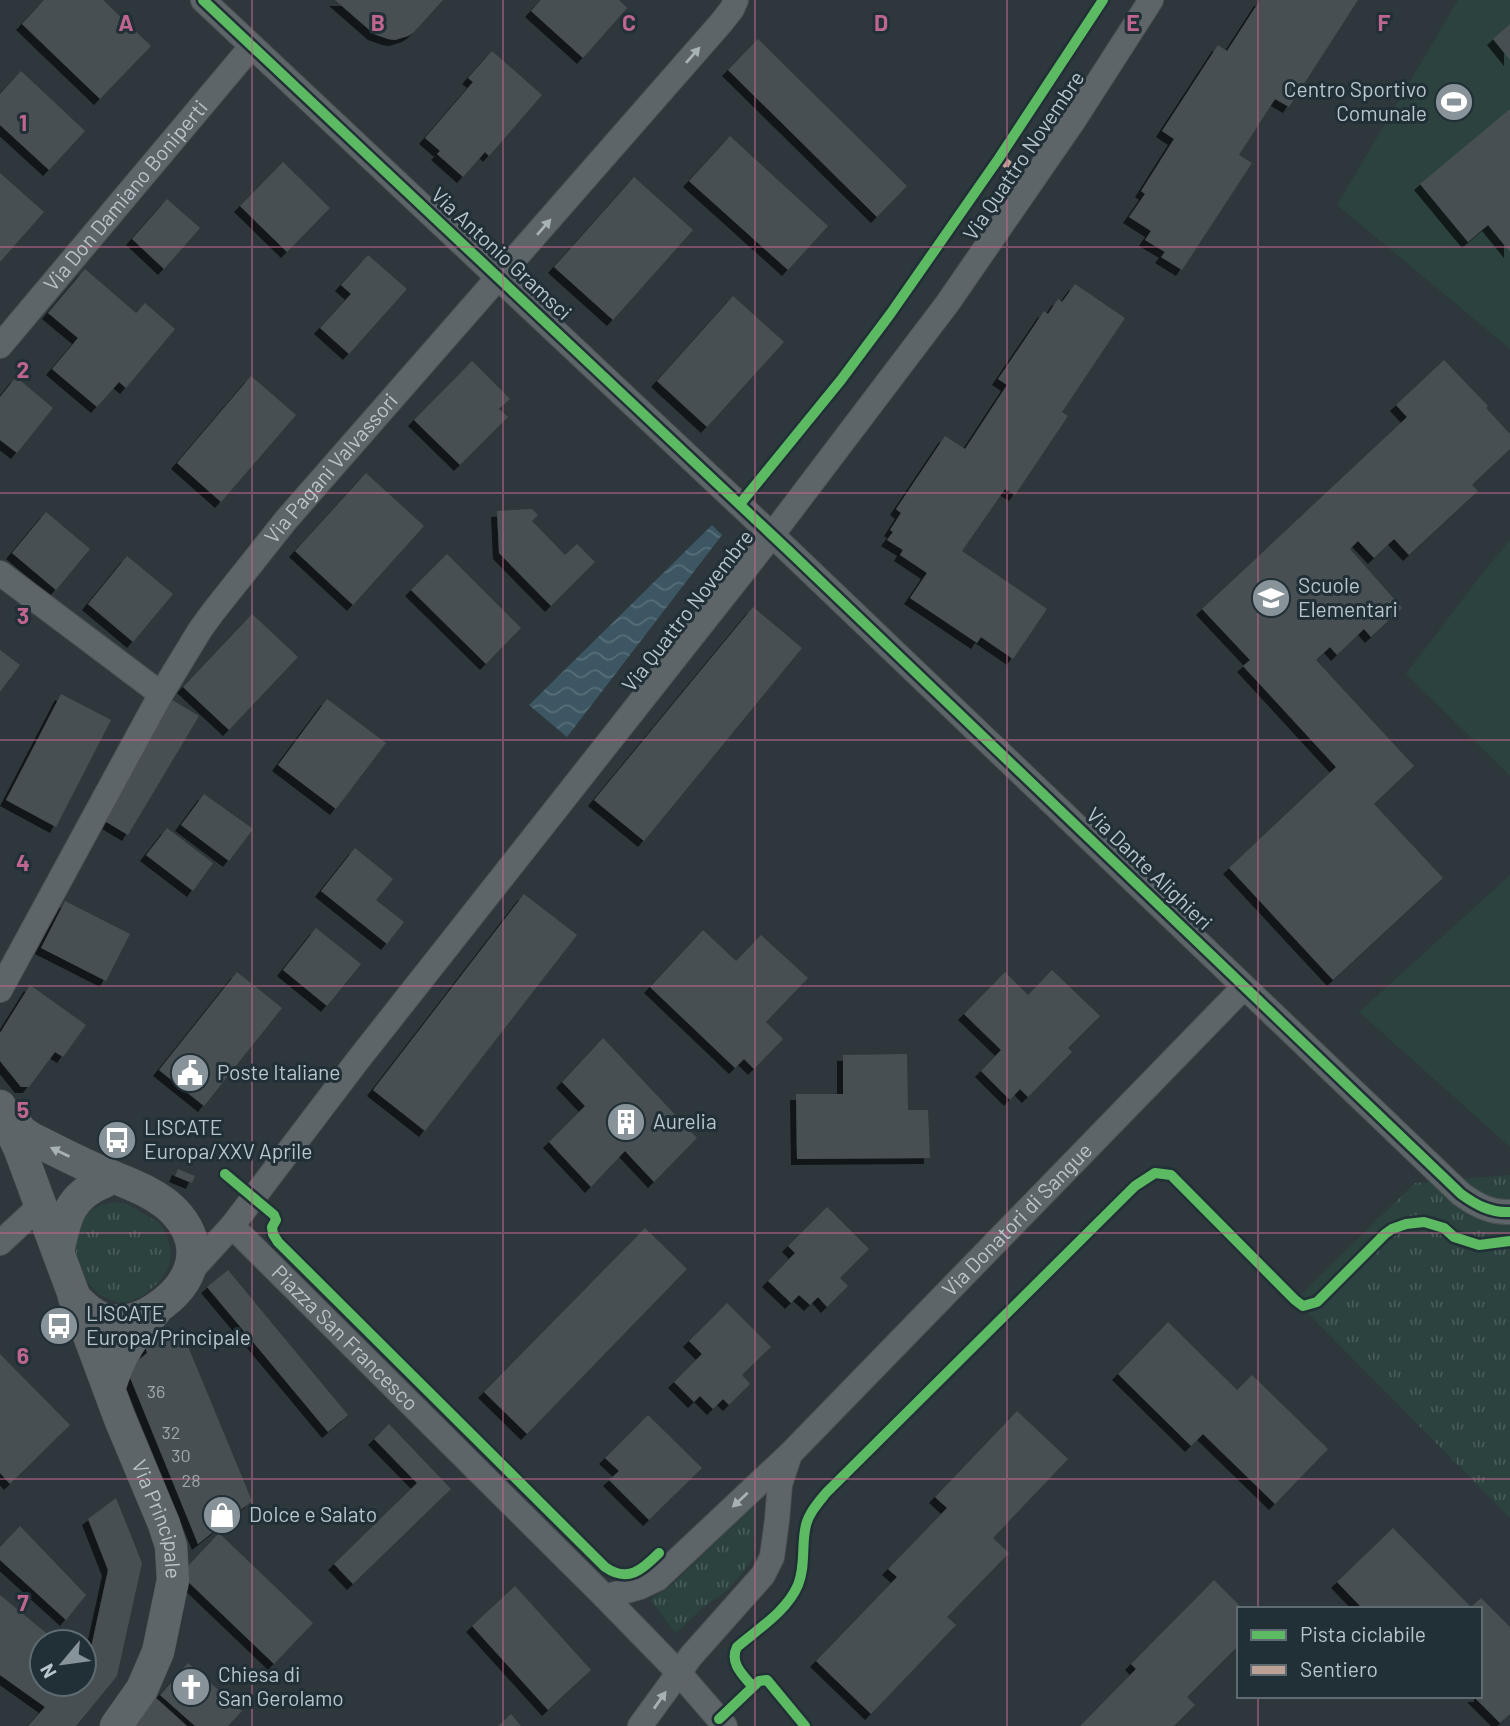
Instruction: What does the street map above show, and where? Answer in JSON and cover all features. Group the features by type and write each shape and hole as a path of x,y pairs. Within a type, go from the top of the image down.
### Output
{"street":[{"name":"Via Antonio Gramsci","path":"203,0 772,535"},
{"name":"Via Pagani Valvassori","path":"0,990 160,694 200,630 293,513 721,23 736,0"},
{"name":"Via Quattro Novembre","path":"232,1226 358,1060 772,535 947,304 1074,120 1151,0"},
{"name":"Via Don Damiano Boniperti","path":"0,346 251,47"},
{"name":"Via Dante Alighieri","path":"772,535 1461,1194 1483,1208 1510,1212"},
{"path":"0,573 160,694"},
{"name":"Via Donatori di Sangue","path":"605,1597 657,1579 790,1454 1244,987"},
{"path":"0,1106 22,1132 31,1138 113,1181 153,1196 189,1222 202,1227 232,1226"},
{"path":"0,1106 20,1150 75,1297 95,1315 111,1320 138,1318 160,1306"},
{"path":"0,1243 40,1206 71,1186 83,1182 113,1181"},
{"path":"58,1252 64,1222 75,1201 95,1186 113,1181"},
{"path":"173,1211 186,1229 193,1247 189,1273"},
{"path":"108,1389 121,1356 134,1334 176,1292 189,1273 232,1226"},
{"name":"Piazza San Francesco","path":"232,1226 680,1673 725,1726"},
{"name":"Via Principale","path":"75,1297 108,1389 168,1535 173,1569 162,1637 153,1665 142,1689 116,1726"},
{"name":"Via Donatori di Sangue","path":"640,1726 691,1656 757,1584 768,1566 774,1544 780,1484 790,1454"}],"green space":[{"name":"Centro Sportivo Comunale","path":"1458,0 1510,0 1510,349 1337,205"},
{"path":"1510,540 1510,776 1406,674"},
{"path":"1510,875 1510,1147 1359,1012"},
{"path":"1510,1175 1510,1518 1295,1300 1415,1183"},
{"path":"115,1202 127,1204 159,1223 167,1235 171,1252 169,1267 159,1282 132,1301 118,1303 100,1295 88,1283 76,1254 76,1235 87,1212"},
{"path":"756,1503 754,1558 728,1590 701,1609 676,1633 650,1600 673,1584"}],"water":[{"path":"712,525 722,535 567,737 529,705"}],"building":[{"path":"44,0 103,0 151,46 100,99 22,24"},
{"path":"335,0 443,0 414,32 395,40 374,34"},
{"path":"541,0 619,0 627,8 583,58 531,11"},
{"path":"1260,0 1358,0 1289,107 1275,99 1239,155 1252,163 1182,270 1161,257 1165,252 1145,240 1151,231 1129,217 1145,194 1141,191 1174,139 1162,131 1218,45 1227,51"},
{"path":"1510,24 1510,60 1493,39"},
{"path":"758,39 907,186 877,217 728,70"},
{"path":"492,51 542,95 489,156 485,152 463,177 437,154 440,151 425,138 473,82 468,78"},
{"path":"21,71 85,131 49,170 0,125 0,94"},
{"path":"1510,109 1510,252 1488,225 1468,242 1420,184"},
{"path":"730,136 828,226 788,270 689,181"},
{"path":"283,162 330,208 287,252 240,206"},
{"path":"0,173 44,212 0,262"},
{"path":"634,177 693,230 613,320 554,267"},
{"path":"167,199 200,228 164,269 132,239"},
{"path":"368,255 407,289 349,354 320,328 351,294 341,285"},
{"path":"85,269 136,313 145,303 175,329 126,388 119,382 97,407 52,369 78,338 48,313"},
{"path":"1075,284 1125,318 1062,412 1068,416 1015,495 1005,489 962,551 1047,609 1013,659 981,637 977,643 910,598 927,573 900,555 903,550 887,540 901,513 896,509 945,436 965,449 1007,385 998,379 1044,311 1048,314 1058,299 1062,302"},
{"path":"733,296 784,342 707,427 657,381"},
{"path":"1444,360 1488,406 1486,408 1510,434 1510,449 1472,485 1478,491 1409,555 1394,539 1374,558 1358,541 1350,549 1402,608 1371,637 1364,629 1337,655 1330,647 1316,660 1414,766 1374,804 1443,878 1333,980 1229,868 1336,767 1243,666 1250,660 1202,609 1407,417 1396,405"},
{"path":"472,361 510,399 499,409 508,417 460,465 414,420"},
{"path":"251,376 296,415 221,502 177,463"},
{"path":"16,377 53,408 17,453 0,440 0,397"},
{"path":"366,473 424,526 353,605 295,551"},
{"path":"532,509 538,515 532,521 565,555 577,544 595,562 551,606 499,553 497,511"},
{"path":"46,512 90,549 56,590 12,553"},
{"path":"447,554 521,628 486,664 411,590"},
{"path":"127,556 173,594 133,642 88,604"},
{"path":"753,607 802,648 644,841 594,800"},
{"path":"252,614 298,657 229,730 183,687"},
{"path":"0,650 20,665 0,692"},
{"path":"61,694 111,720 56,827 6,800"},
{"path":"169,698 199,716 128,835 98,817"},
{"path":"327,699 386,743 336,809 278,765"},
{"path":"204,794 253,829 229,861 181,825"},
{"path":"167,828 213,863 193,891 146,855"},
{"path":"355,848 393,879 376,900 404,922 387,944 321,891"},
{"path":"524,894 577,935 425,1131 373,1090"},
{"path":"65,901 130,934 106,981 41,948"},
{"path":"316,928 361,964 327,1006 283,970"},
{"path":"703,930 736,961 761,935 808,978 766,1022 783,1039 754,1069 744,1059 735,1068 650,987"},
{"path":"1052,970 1100,1016 1068,1048 1072,1052 1028,1097 1020,1089 1010,1100 981,1071 1001,1050 964,1014 1005,972 1028,995"},
{"path":"237,972 282,1008 204,1106 159,1070"},
{"path":"30,985 86,1025 63,1057 55,1052 29,1087 21,1087 0,1061 0,1033"},
{"name":"Aurelia","path":"603,1038 697,1138 654,1182 625,1151 591,1187 549,1142 585,1106 562,1082"},
{"path":"907,1054 908,1110 928,1110 930,1158 797,1159 796,1094 843,1094 843,1055"},
{"path":"178,1169 195,1176 192,1183 175,1176"},
{"path":"827,1207 869,1249 840,1278 848,1286 827,1307 818,1297 810,1305 799,1295 791,1303 768,1281 795,1253 788,1246"},
{"path":"645,1228 687,1269 527,1434 484,1392"},
{"path":"228,1270 348,1415 328,1432 207,1287"},
{"path":"727,1303 771,1347 742,1375 750,1384 729,1405 723,1399 713,1409 700,1396 694,1402 674,1382 702,1354 689,1341"},
{"path":"1168,1322 1237,1390 1252,1375 1328,1449 1275,1504 1203,1434 1191,1446 1118,1374"},
{"path":"182,1332 252,1501 198,1544 127,1370 147,1353 145,1345"},
{"path":"0,1354 70,1425 10,1484 0,1473"},
{"path":"1017,1411 1068,1459 993,1538 1009,1553 947,1617 956,1625 871,1714 816,1661 897,1577 888,1569 947,1508 935,1497"},
{"path":"648,1415 702,1468 649,1520 609,1480 619,1471 605,1458"},
{"path":"389,1424 451,1489 353,1584 334,1564 417,1483 374,1439"},
{"path":"116,1498 142,1563 117,1676 76,1726 28,1726 45,1707 32,1698 98,1698 98,1628 95,1628 108,1570 88,1519"},
{"path":"20,1526 86,1595 66,1620 0,1560 0,1547"},
{"path":"1393,1528 1471,1607 1361,1607 1337,1582"},
{"path":"219,1533 313,1623 274,1664 180,1574"},
{"path":"1214,1580 1241,1607 1237,1607 1237,1647 1187,1697 1195,1705 1174,1726 1080,1726 1136,1669 1131,1664"},
{"path":"515,1586 591,1670 548,1710 472,1626"},
{"path":"0,1595 40,1628 28,1628 28,1695 0,1675"},
{"path":"1481,1598 1510,1627 1510,1714 1500,1723 1475,1698 1482,1698 1482,1607 1471,1607"},
{"name":"Chiesa di San Gerolamo","path":"188,1663 242,1711 228,1726 195,1726 160,1695"},
{"path":"155,1697 187,1726 132,1726"},
{"path":"511,1714 521,1726 498,1726"}],"marked path":[{"path":"999,158 1014,169"}],"cycle path":[{"path":"203,0 789,551 1461,1194 1484,1208 1510,1212"},
{"path":"740,504 841,380 891,313 999,158 1103,0"},
{"path":"753,1687 736,1664 737,1647 771,1619 793,1594 802,1570 806,1525 826,1493 1135,1186 1155,1173 1171,1175 1303,1306 1317,1302 1385,1234 1406,1224 1424,1222 1444,1228 1454,1237 1479,1245 1510,1241"},
{"path":"225,1174 274,1215 276,1220 272,1227 273,1234 278,1242 605,1567 613,1572 628,1574 647,1565 659,1553"},
{"path":"719,1719 759,1681 767,1680 805,1726"}],"place":[{"name":"Centro Sportivo Comunale","path":"1454,102"},
{"name":"Scuole Elementari","path":"1271,598"},
{"name":"Poste Italiane","path":"190,1073"},
{"name":"Aurelia","path":"626,1122"},
{"name":"LISCATE Europa/XXV Aprile","path":"117,1140"},
{"name":"LISCATE Europa/Principale","path":"59,1326"},
{"name":"Dolce e Salato","path":"222,1515"},
{"name":"Chiesa di San Gerolamo","path":"191,1687"}]}
